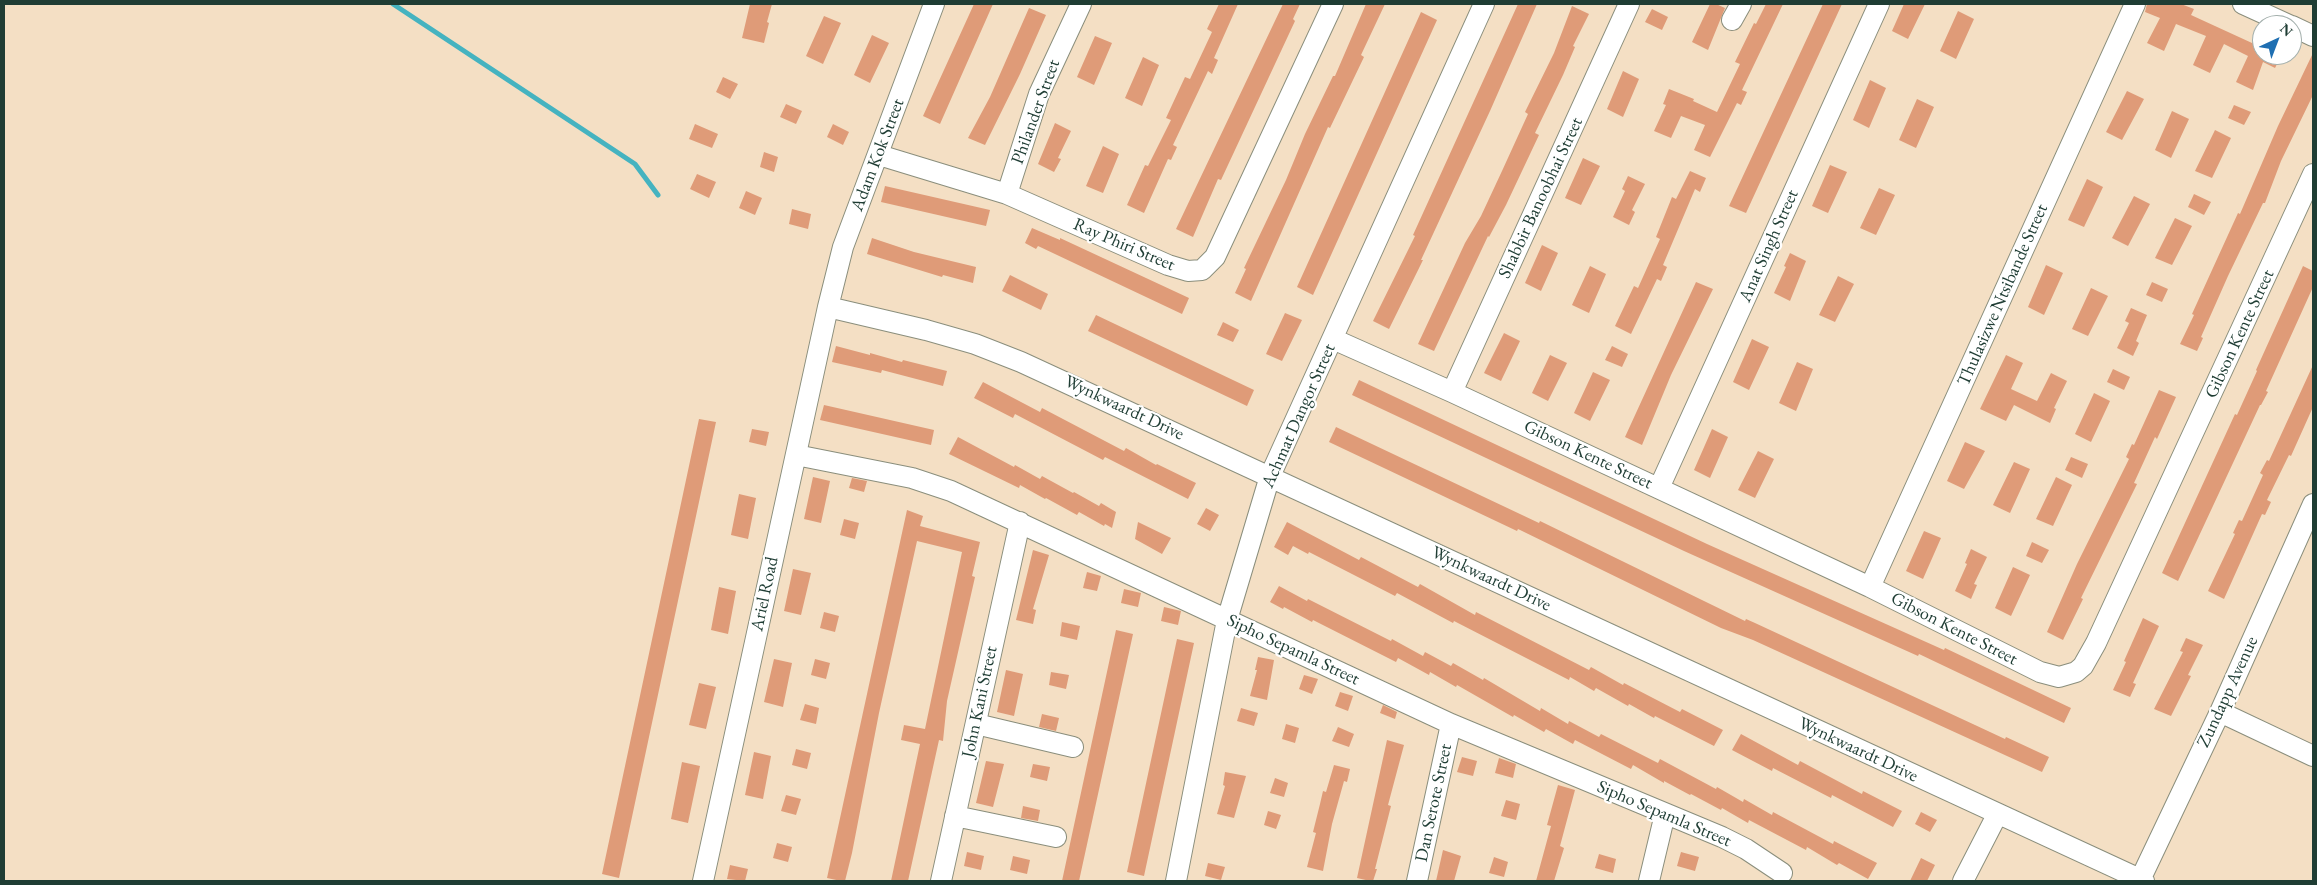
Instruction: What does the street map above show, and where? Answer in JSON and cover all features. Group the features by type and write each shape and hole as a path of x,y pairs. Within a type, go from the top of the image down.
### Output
{"street":[{"name":"Adam Kok Street","path":"828,307 844,247 860,200 879,155 934,4"},
{"name":"Philander Street","path":"1007,194 1039,94 1081,4"},
{"name":"Ray Phiri Street","path":"879,155 1007,194 1168,265 1188,271 1202,270 1215,257 1333,4"},
{"name":"Achmat Dangor Street","path":"1176,881 1228,620 1270,476 1484,4"},
{"name":"Shabbir Banoobhai Street","path":"1452,392 1629,4"},
{"name":"Anat Singh Street","path":"1659,488 1880,4"},
{"name":"Thulasizwe Ntsibande Street","path":"1870,587 2135,4"},
{"path":"2243,4 2267,15"},
{"name":"Gibson Kente Street","path":"1333,339 1452,392 1870,587 2040,672 2059,677 2076,672 2083,666 2096,643 2313,174"},
{"name":"Ariel Road","path":"703,881 828,307"},
{"name":"Wynkwaardt Drive","path":"828,307 926,330 984,348 1074,385 1997,815 2142,880"},
{"name":"Sipho Sepamla Street","path":"796,455 912,478 951,491 1451,724 1722,837 1746,849 1782,873"},
{"name":"Zundapp Avenue","path":"2142,880 2313,504"},
{"name":"John Kani Street","path":"941,881 1020,522"},
{"path":"2220,712 2313,756"},
{"path":"976,724 1073,747"},
{"name":"Dan Serote Street","path":"1417,881 1451,724"},
{"path":"1649,881 1664,814"},
{"path":"1963,881 1997,815"},
{"path":"955,816 1056,837"}],"building":[{"path":"750,4 772,4 764,43 742,38"},
{"path":"974,4 993,4 940,124 923,116"},
{"path":"1219,4 1238,4 1214,58 1218,60 1212,74 1208,71 1173,145 1177,147 1171,160 1168,159 1144,213 1127,205 1145,165 1148,166 1171,120 1166,118 1185,77 1190,79 1212,32 1207,29"},
{"path":"1283,4 1300,4 1293,19 1295,21 1221,180 1218,179 1193,237 1176,229"},
{"path":"1366,4 1385,4 1361,55 1364,57 1330,128 1328,127 1251,301 1235,293 1246,269 1244,268 1286,180 1305,134 1333,76 1335,76"},
{"path":"1518,4 1537,4 1421,260 1423,260 1389,329 1373,321 1415,236 1413,235"},
{"path":"1710,4 1716,4 1725,8 1708,50 1692,42"},
{"path":"1766,4 1783,4 1742,90 1747,92 1741,105 1737,103 1710,157 1694,150 1705,125 1681,116 1671,138 1654,131 1666,105 1663,104 1669,89 1694,99 1693,101 1717,112 1740,64 1735,62 1754,23 1756,24"},
{"path":"1823,4 1842,4 1746,213 1729,206"},
{"path":"1904,4 1925,4 1908,39 1892,31"},
{"path":"2147,4 2181,4 2194,9 2191,15 2252,43 2252,65 2262,65 2253,90 2236,82 2248,56 2224,44 2210,73 2193,65 2206,36 2176,24 2164,51 2147,43 2160,18 2145,12"},
{"path":"1572,6 1589,14 1573,46 1575,47 1563,75 1535,133 1539,135 1506,205 1488,236 1434,351 1418,344 1465,243 1481,216 1528,114 1525,112 1554,53"},
{"path":"1029,8 1046,15 1020,74 985,145 968,138 990,97"},
{"path":"1652,9 1668,17 1662,30 1645,22"},
{"path":"1958,11 1974,19 1956,59 1940,51"},
{"path":"1421,12 1437,20 1313,295 1297,287"},
{"path":"824,16 841,23 823,64 806,56"},
{"path":"872,35 889,43 870,83 854,75"},
{"path":"1095,36 1112,43 1094,85 1077,77"},
{"path":"2313,53 2313,95 2281,161 2265,203 2263,203 2228,276 2201,337 2203,338 2197,351 2180,344 2238,213 2240,214 2278,126"},
{"path":"1143,57 1159,65 1142,106 1125,98"},
{"path":"1623,71 1639,79 1623,117 1607,109"},
{"path":"723,77 738,84 730,99 716,92"},
{"path":"1870,80 1886,88 1869,128 1853,120"},
{"path":"2127,91 2144,99 2122,140 2106,132"},
{"path":"1917,99 1934,107 1916,148 1899,140"},
{"path":"786,104 802,111 796,124 780,117"},
{"path":"2234,105 2251,112 2244,125 2228,118"},
{"path":"2172,111 2189,119 2171,158 2155,150"},
{"path":"1055,123 1071,131 1058,158 1061,159 1054,172 1038,164"},
{"path":"695,124 718,134 712,148 689,139"},
{"path":"833,124 849,132 843,145 827,137"},
{"path":"2215,130 2231,138 2212,178 2195,171"},
{"path":"1103,146 1119,154 1103,193 1086,186"},
{"path":"764,152 778,157 774,172 760,167"},
{"path":"1583,158 1600,166 1581,205 1565,198"},
{"path":"1830,165 1847,172 1828,213 1812,206"},
{"path":"1690,171 1706,178 1700,192 1695,189 1663,265 1667,267 1661,281 1657,279 1631,334 1615,326 1634,286 1638,288 1660,239 1656,237 1672,197 1676,199"},
{"path":"697,174 716,182 709,198 690,189"},
{"path":"1628,176 1645,184 1632,210 1635,212 1629,225 1613,217 1625,191 1622,189"},
{"path":"2087,179 2103,187 2084,227 2068,220"},
{"path":"885,186 990,210 986,226 881,202"},
{"path":"1879,188 1895,195 1876,235 1860,228"},
{"path":"746,191 762,198 755,215 739,208"},
{"path":"2194,194 2211,202 2204,215 2188,207"},
{"path":"2134,196 2150,204 2128,246 2112,238"},
{"path":"792,209 811,214 808,229 789,224"},
{"path":"2175,218 2192,226 2172,265 2155,258"},
{"path":"1032,228 1060,240 1060,238 1189,298 1182,314 1038,246 1036,249 1025,243"},
{"path":"872,238 914,252 976,267 973,283 943,275 942,277 867,254"},
{"path":"1542,245 1558,253 1541,291 1525,283"},
{"path":"1790,253 1806,261 1790,301 1774,293"},
{"path":"2046,265 2063,273 2044,315 2028,307"},
{"path":"1590,266 1606,274 1589,313 1572,305"},
{"path":"2303,266 2313,271 2313,287 2266,391 2268,392 2260,405 2178,581 2162,573 2235,414 2237,415"},
{"path":"1010,275 1048,294 1041,310 1002,291"},
{"path":"1838,276 1854,284 1835,322 1819,315"},
{"path":"1696,282 1713,289 1671,375 1642,445 1625,437"},
{"path":"2152,282 2168,289 2162,302 2146,295"},
{"path":"2091,288 2108,296 2088,336 2072,329"},
{"path":"2131,308 2147,315 2136,341 2139,343 2133,356 2117,348 2129,323 2125,321"},
{"path":"1285,313 1302,320 1282,361 1266,354"},
{"path":"1096,315 1254,390 1247,406 1088,331"},
{"path":"1223,322 1239,330 1233,342 1217,335"},
{"path":"1504,333 1520,341 1501,381 1484,373"},
{"path":"1752,339 1769,347 1749,390 1733,382"},
{"path":"836,346 947,371 943,386 882,370 881,373 832,362"},
{"path":"1612,346 1628,354 1622,367 1605,360"},
{"path":"1550,355 1567,363 1548,401 1532,393"},
{"path":"2006,355 2023,363 2011,389 2037,401 2051,373 2067,381 2054,408 2056,409 2050,423 2014,405 2006,421 1980,409"},
{"path":"1797,362 1813,369 1796,411 1779,403"},
{"path":"2313,365 2313,407 2291,456 2289,455 2267,500 2271,502 2265,515 2262,514 2224,599 2208,591 2235,534 2233,533 2239,520 2242,521 2263,475 2260,473 2267,460 2269,461"},
{"path":"2113,369 2130,377 2124,390 2107,382"},
{"path":"1593,372 1610,380 1590,421 1574,413"},
{"path":"1359,380 1707,544 1944,650 1945,648 2071,708 2064,723 1919,654 1918,656 1684,551 1352,395"},
{"path":"983,382 1040,412 1042,408 1124,451 1126,448 1156,465 1196,483 1188,499 1105,457 1103,460 1015,414 1013,418 974,398"},
{"path":"2159,390 2176,397 2157,439 2155,437 2134,483 2137,484 2081,598 2083,599 2063,640 2047,632 2077,564 2129,459 2126,457 2132,444 2134,445"},
{"path":"2094,393 2110,401 2091,442 2075,434"},
{"path":"824,405 934,430 931,445 820,420"},
{"path":"699,419 716,422 619,878 602,874"},
{"path":"1336,427 1539,523 1540,521 1745,621 1746,619 1755,623 2005,739 2006,737 2049,757 2042,772 1753,640 1721,628 1518,529 1517,531 1329,442"},
{"path":"752,429 769,432 766,446 749,442"},
{"path":"1712,429 1728,437 1710,478 1694,470"},
{"path":"958,437 1040,479 1042,476 1099,506 1101,503 1116,512 1112,528 1105,524 1104,526 1079,512 1077,515 1020,485 1019,488 949,454"},
{"path":"1965,442 1985,451 1964,489 1947,481"},
{"path":"1758,451 1774,459 1755,498 1738,490"},
{"path":"2071,457 2088,464 2082,478 2065,470"},
{"path":"2014,462 2030,469 2010,513 1993,505"},
{"path":"813,477 830,481 821,523 804,519"},
{"path":"2056,477 2072,485 2053,526 2036,519"},
{"path":"852,478 867,481 864,492 849,488"},
{"path":"739,494 756,498 748,539 731,535"},
{"path":"1206,508 1219,515 1210,531 1197,524"},
{"path":"907,510 923,516 920,526 980,542 972,576 975,577 947,701 943,741 939,740 908,881 891,881 920,744 901,740 904,725 925,729 962,552 917,541 879,713 852,853 845,881 841,881 827,878"},
{"path":"844,519 859,523 855,539 840,535"},
{"path":"1138,522 1171,538 1162,554 1135,539"},
{"path":"1287,522 1359,560 1361,557 1418,587 1420,584 1475,615 1476,612 1589,670 1591,667 1623,685 1624,683 1680,712 1682,709 1723,730 1714,746 1655,716 1654,718 1629,704 1628,706 1596,688 1594,691 1570,677 1569,680 1454,621 1453,623 1397,593 1395,596 1309,552 1308,554 1293,546 1288,555 1274,547"},
{"path":"1924,531 1941,538 1923,579 1906,571"},
{"path":"2032,542 2049,550 2042,563 2026,556"},
{"path":"1971,549 1987,557 1974,584 1977,585 1971,599 1955,591 1967,564 1965,563"},
{"path":"1033,550 1049,555 1033,609 1036,610 1033,624 1016,620"},
{"path":"2013,567 2030,575 2011,616 1995,608"},
{"path":"793,569 811,573 801,615 784,611"},
{"path":"1087,572 1101,576 1097,591 1083,588"},
{"path":"1279,586 1391,641 1392,639 1423,656 1425,652 1451,666 1453,663 1483,680 1484,678 1540,711 1541,708 1568,724 1569,721 1599,737 1601,734 1658,763 1660,759 1743,802 1744,799 1772,815 1773,812 1833,844 1834,841 1877,863 1868,879 1839,863 1837,865 1807,847 1806,850 1749,820 1748,823 1722,808 1721,810 1664,781 1664,783 1633,765 1631,769 1575,740 1573,744 1546,729 1544,732 1430,672 1429,675 1398,658 1396,662 1313,620 1312,622 1284,607 1283,609 1270,602"},
{"path":"719,587 736,591 728,634 711,630"},
{"path":"1124,589 1141,593 1138,607 1121,603"},
{"path":"1164,607 1181,611 1178,625 1161,621"},
{"path":"824,612 839,616 835,632 820,628"},
{"path":"2143,618 2159,626 2133,683 2136,684 2130,697 2113,690"},
{"path":"1062,622 1080,626 1077,640 1060,636"},
{"path":"1116,630 1133,634 1079,881 1062,881"},
{"path":"2186,638 2203,645 2188,675 2191,676 2171,716 2154,709 2183,652 2180,651"},
{"path":"1177,639 1194,643 1144,876 1127,872"},
{"path":"1258,657 1274,660 1267,700 1250,696 1257,670 1255,670"},
{"path":"774,659 792,663 783,707 764,702"},
{"path":"815,659 830,663 826,679 811,675"},
{"path":"1006,670 1023,674 1014,716 997,712"},
{"path":"1051,672 1069,675 1066,689 1049,685"},
{"path":"1304,675 1318,679 1312,694 1299,689"},
{"path":"699,683 716,687 706,729 689,725"},
{"path":"1340,692 1353,696 1348,711 1335,706"},
{"path":"805,704 819,708 816,724 800,720"},
{"path":"1383,705 1397,712 1395,719 1380,713"},
{"path":"1241,708 1258,713 1254,726 1237,721"},
{"path":"1042,714 1059,718 1056,731 1039,727"},
{"path":"1286,724 1299,728 1295,743 1282,739"},
{"path":"1338,727 1354,734 1349,747 1332,741"},
{"path":"1741,734 1798,765 1800,761 1862,794 1863,791 1902,811 1893,827 1832,795 1831,798 1773,768 1772,771 1732,750"},
{"path":"1387,740 1404,745 1388,805 1391,806 1375,869 1377,869 1373,881 1370,881 1357,878"},
{"path":"796,749 811,753 807,769 792,765"},
{"path":"754,752 771,756 763,799 745,795"},
{"path":"1462,757 1477,761 1473,776 1457,772"},
{"path":"1499,758 1516,764 1513,778 1495,773"},
{"path":"986,761 1004,764 993,807 976,803"},
{"path":"682,762 700,766 688,823 671,819"},
{"path":"1033,764 1050,767 1047,781 1030,777"},
{"path":"1334,765 1350,769 1347,782 1344,781 1332,824 1323,871 1307,867 1316,833 1313,832 1323,791 1326,792"},
{"path":"1225,772 1246,776 1234,818 1217,814 1225,786 1223,785"},
{"path":"1275,778 1288,783 1284,797 1270,793"},
{"path":"1558,785 1575,790 1560,846 1564,848 1554,881 1536,881 1551,826 1547,825"},
{"path":"786,795 801,799 796,815 781,811"},
{"path":"1506,800 1520,804 1516,820 1501,816"},
{"path":"1023,806 1040,810 1038,821 1021,818"},
{"path":"1268,811 1281,815 1276,829 1264,825"},
{"path":"1921,812 1937,820 1930,832 1915,824"},
{"path":"777,843 792,847 788,862 773,858"},
{"path":"1443,850 1461,856 1454,881 1436,881"},
{"path":"967,852 984,856 981,870 964,866"},
{"path":"1681,852 1699,857 1695,871 1677,866"},
{"path":"1599,854 1616,859 1613,873 1595,868"},
{"path":"1013,856 1030,860 1027,874 1010,870"},
{"path":"1494,857 1508,862 1504,877 1489,873"},
{"path":"1921,858 1935,865 1927,881 1910,881"},
{"path":"1208,863 1225,867 1221,880 1205,876"},
{"path":"730,865 748,869 745,881 727,879"}],"waterway":[{"path":"393,4 635,164 658,195"}]}
